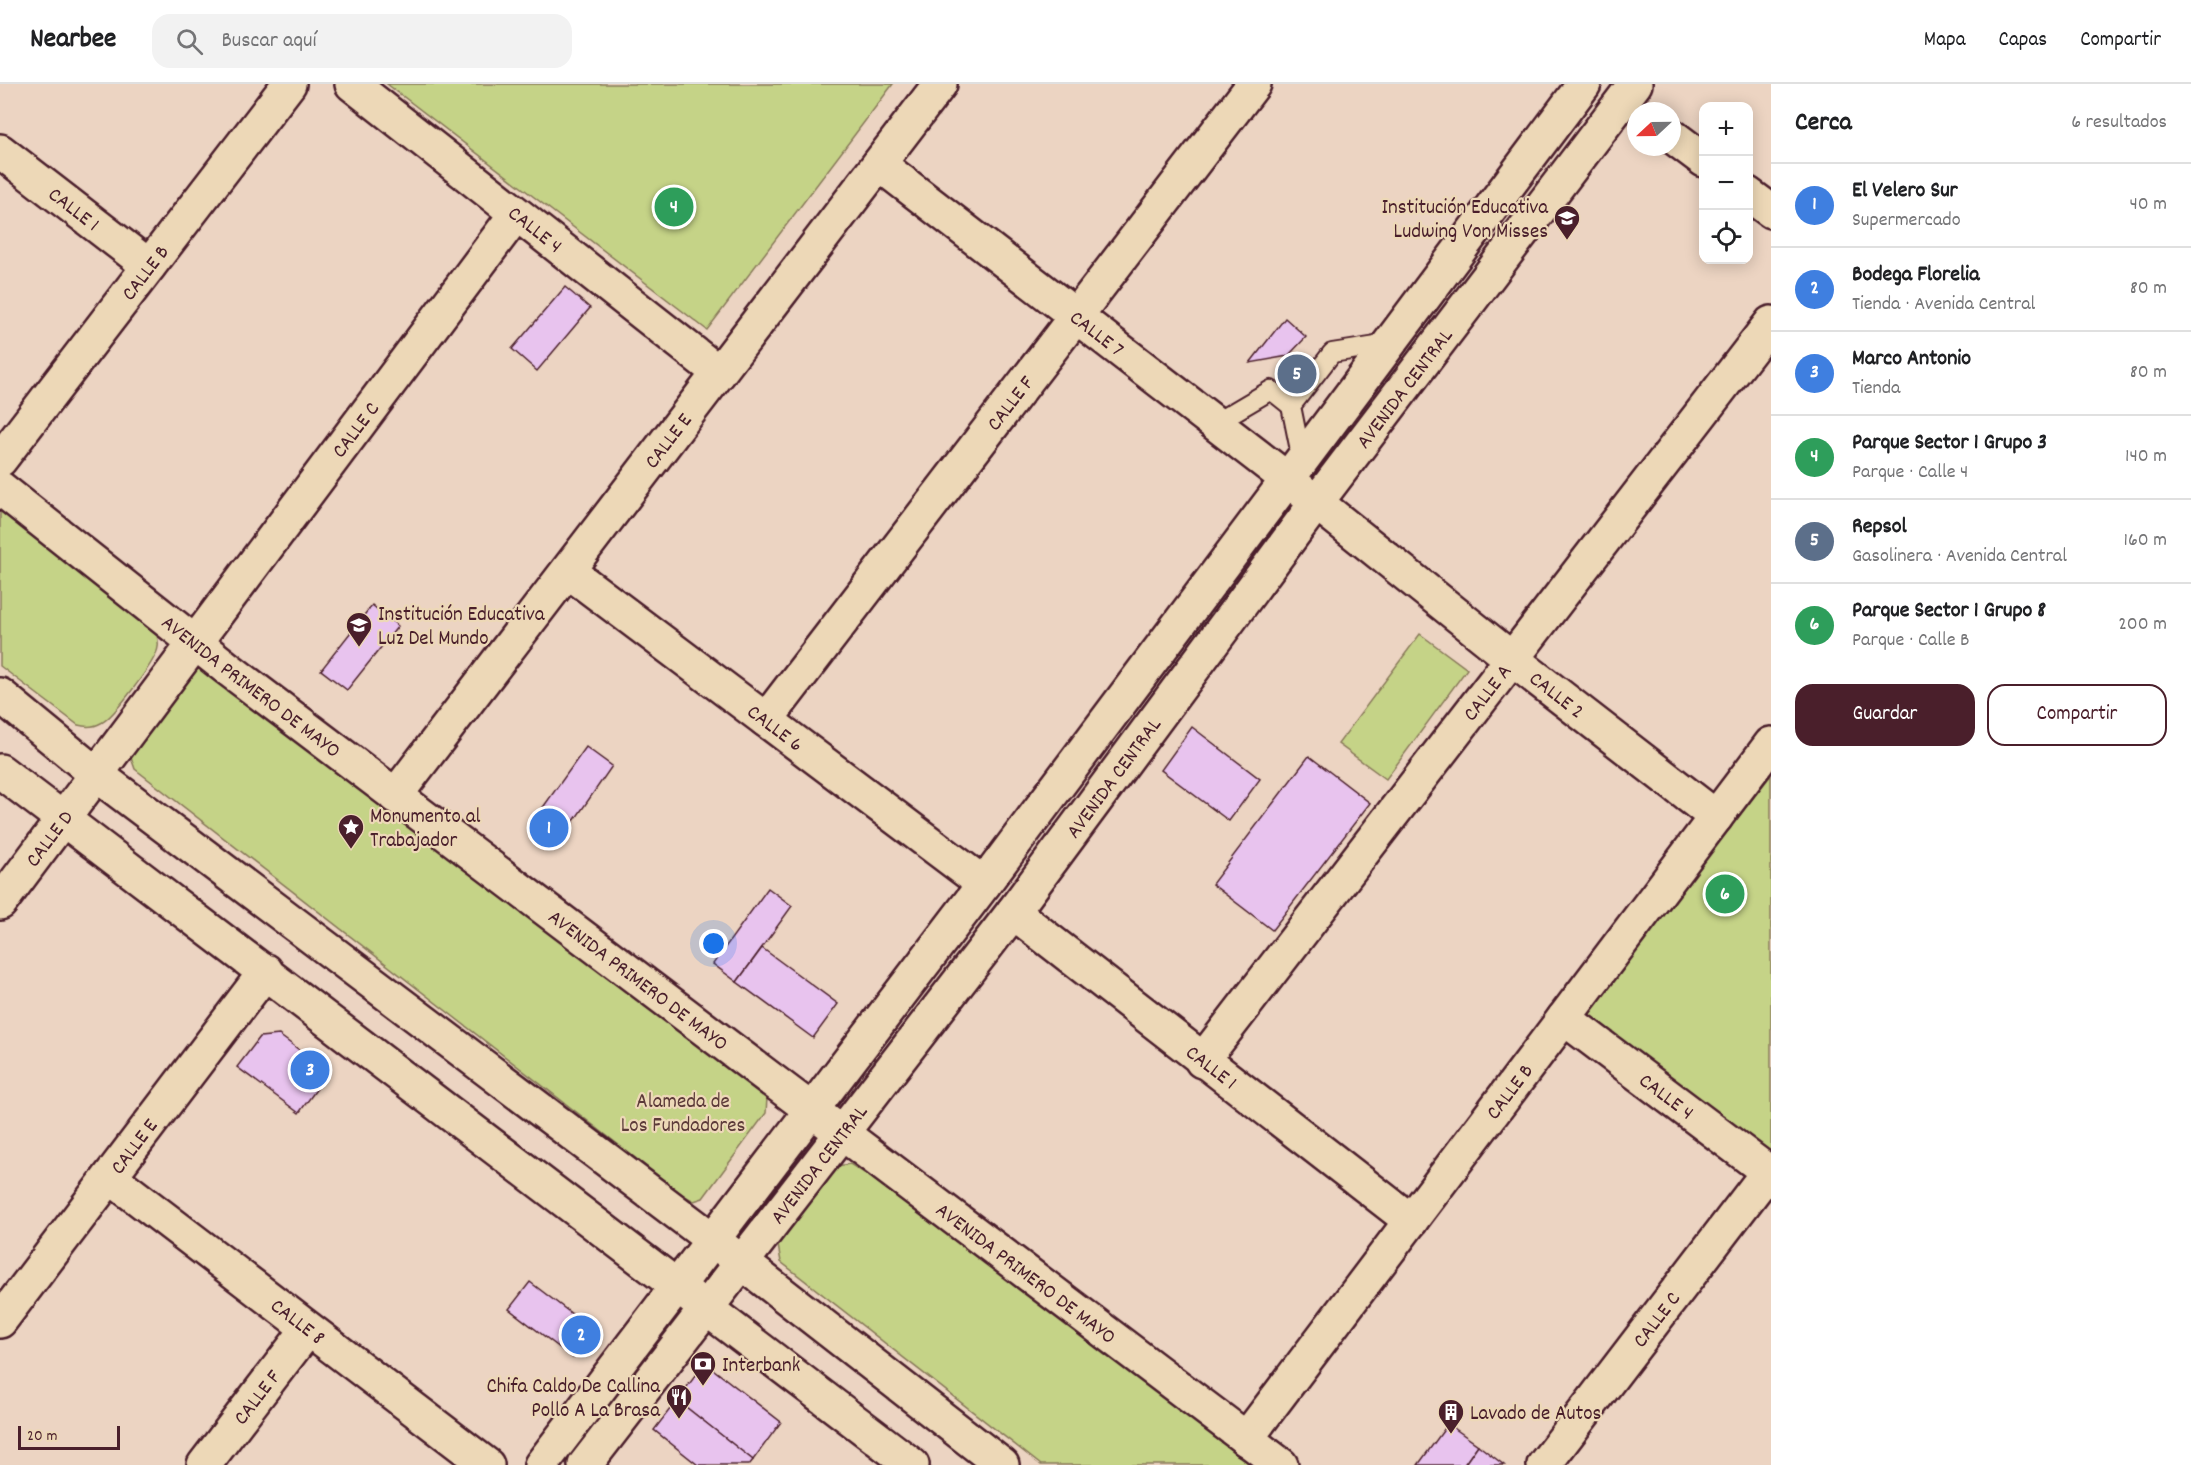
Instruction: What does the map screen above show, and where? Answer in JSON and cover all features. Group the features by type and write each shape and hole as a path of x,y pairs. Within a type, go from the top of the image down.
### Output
{"street":[{"name":"CALLE B","path":"0,460 289,84"},
{"name":"CALLE 4","path":"352,84 719,373"},
{"name":"CALLE E","path":"395,796 940,84"},
{"name":"CALLE F","path":"766,720 1254,84"},
{"name":"AVENIDA CENTRAL","path":"541,1465 984,884 1584,84"},
{"name":"AVENIDA CENTRAL","path":"585,1465 708,1309 841,1131 1013,912 1316,503 1633,98"},
{"path":"1681,143 1699,156"},
{"name":"CALLE 1","path":"0,151 149,266"},
{"name":"CALLE 7","path":"879,164 1215,423 1294,469 1316,503"},
{"path":"1753,197 1771,211"},
{"name":"CALLE C","path":"96,774 516,214"},
{"name":"CALLE A","path":"1202,1061 1771,323"},
{"name":"AVENIDA PRIMERO DE MAYO","path":"0,488 195,643 395,796 1281,1465"},
{"name":"CALLE 2","path":"1316,503 1716,817"},
{"name":"CALLE 6","path":"568,571 984,884"},
{"path":"0,695 96,774 713,1240 1002,1465"},
{"name":"CALLE B","path":"1246,1439 1771,744"},
{"path":"0,771 266,971 912,1465"},
{"name":"CALLE D","path":"0,903 96,774"},
{"name":"CALLE 1","path":"1013,912 1411,1221"},
{"name":"CALLE E","path":"0,1321 266,971"},
{"name":"CALLE 4","path":"1564,1018 1770,1173"},
{"name":"CALLE C","path":"1544,1465 1770,1173"},
{"name":"CALLE 8","path":"110,1177 487,1465"},
{"name":"CALLE F","path":"204,1465 308,1329"}],"lane":[{"path":"1294,469 1291,406 1332,353 1389,344"},
{"path":"1215,423 1271,390 1291,406"}],"green space":[{"path":"387,84 893,84 707,330"},
{"path":"0,506 157,633 156,654 143,675 107,719 98,724 78,725 0,666"},
{"path":"1420,634 1467,669 1386,779 1338,744"},
{"name":"Alameda de Los Fundadores","path":"200,669 212,672 767,1098 766,1113 703,1198 694,1201 683,1195 135,769 130,755 191,670"},
{"path":"1771,775 1771,1153 1586,1012"},
{"path":"850,1164 1254,1465 1041,1465 781,1262 778,1245 785,1227 836,1166"}],"building":[{"path":"565,287 590,308 537,371 512,349"},
{"path":"1285,318 1306,337 1288,356 1250,363"},
{"path":"1304,356 1313,363 1290,393 1281,385"},
{"name":"Institución Educativa Luz Del Mundo","path":"372,605 398,626 347,690 321,670"},
{"path":"1192,727 1260,779 1229,821 1161,770"},
{"path":"586,747 612,766 556,847 529,827"},
{"path":"1309,756 1370,803 1272,930 1212,884"},
{"path":"768,888 792,906 737,982 713,964"},
{"path":"762,948 838,1004 813,1038 737,982"},
{"path":"279,1035 329,1072 299,1113 237,1067 260,1037"},
{"path":"530,1282 594,1331 573,1358 509,1309"},
{"path":"705,1363 781,1422 753,1460 677,1400"},
{"path":"677,1400 753,1460 749,1465 698,1465 654,1430"},
{"name":"Lavado de Autos","path":"1448,1424 1478,1445 1464,1465 1418,1465"},
{"path":"1478,1445 1504,1465 1464,1465"}],"place":[{"name":"Parque Sector 1 Grupo 3","path":"674,207"},
{"name":"Institución Educativa Ludwing Von Misses","path":"1567,241"},
{"name":"Repsol","path":"1297,374"},
{"name":"Institución Educativa Luz Del Mundo","path":"359,648"},
{"name":"El Velero Sur","path":"549,828"},
{"name":"Monumento al Trabajador","path":"351,850"},
{"name":"Parque Sector 1 Grupo 8","path":"1725,894"},
{"name":"Marco Antonio","path":"310,1070"},
{"name":"Bodega Florelia","path":"581,1335"},
{"name":"Interbank","path":"703,1387"},
{"name":"Chifa Caldo De Callina Pollo A La Brasa","path":"679,1420"},
{"name":"Lavado de Autos","path":"1451,1435"}]}
